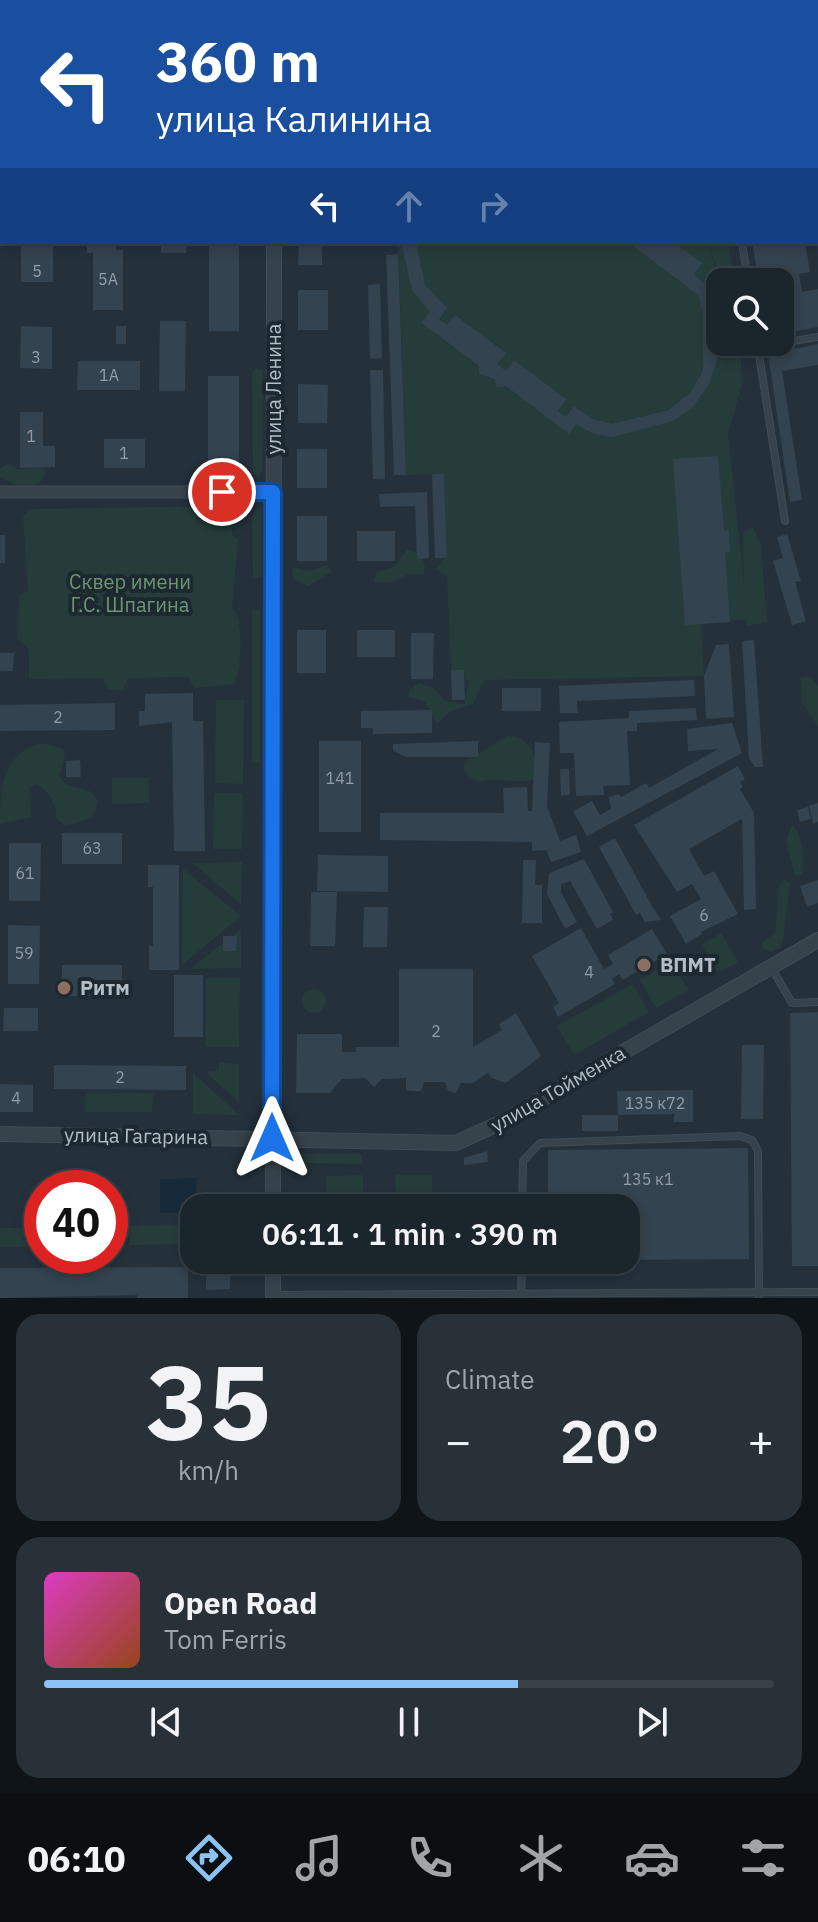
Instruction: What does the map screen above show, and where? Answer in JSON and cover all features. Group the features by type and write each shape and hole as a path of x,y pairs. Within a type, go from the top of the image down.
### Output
{"street":[{"name":"улица Ленина","path":"273,1194 274,244"},
{"path":"0,492 273,492"},
{"name":"улица Тойменка","path":"272,1138 456,1143 500,1123 818,940"},
{"name":"улица Гагарина","path":"0,1134 272,1138"},
{"path":"273,1274 273,1296"}],"lane":[{"path":"742,244 746,268"},
{"path":"794,340 818,337"},
{"path":"760,356 785,521"},
{"path":"771,967 792,1003 818,1002"},
{"path":"522,1194 523,1161 540,1143 740,1136 752,1140 758,1151 759,1295"},
{"path":"521,1295 522,1274"},
{"path":"273,1296 759,1295 818,1292"}],"green space":[{"path":"398,244 709,244 715,268 706,268 706,356 727,356 726,373 728,356 741,356 742,384 728,434 744,585 743,532 753,527 761,546 767,622 747,626 746,619 701,624 704,676 484,680 473,704 449,712 437,724 425,702 409,697 409,690 419,683 434,688 444,701 464,704 469,681 465,679 464,670 451,670 447,577 436,569 447,555 444,474 406,475"},
{"path":"709,244 729,244 732,268 717,268"},
{"path":"256,368 263,371 262,470 258,477 253,474 252,373"},
{"path":"9,463 17,469 42,468 46,472 40,483 14,484 0,477 0,469"},
{"name":"Сквер имени Г.С. Шпагина","path":"230,506 236,516 232,522 232,535 238,540 232,608 238,621 240,644 239,668 234,684 195,688 188,677 128,678 123,690 108,690 103,678 29,679 29,650 18,639 19,596 28,591 23,517 30,509"},
{"path":"261,508 261,577 253,578 252,517 256,509"},
{"path":"407,549 421,555 425,567 423,574 409,574 392,582 373,582 377,572 396,566"},
{"path":"327,565 331,572 308,586 293,579 292,568 308,571"},
{"path":"252,610 260,610 260,763 252,763"},
{"path":"810,676 818,686 818,726 802,702 800,678"},
{"path":"216,700 244,700 243,784 215,783"},
{"path":"507,736 528,744 534,756 537,779 479,782 467,775 464,766 467,761"},
{"path":"40,743 62,748 65,754 60,776 65,784 92,792 98,802 92,818 66,826 57,819 49,795 37,784 29,788 32,817 0,824 5,775 17,756"},
{"path":"112,778 149,778 149,803 112,804"},
{"path":"214,793 243,793 242,849 213,849"},
{"path":"792,824 801,841 803,854 802,874 795,876 786,841"},
{"path":"242,862 241,904 193,863"},
{"path":"183,869 241,916 182,965"},
{"path":"784,879 790,884 783,939 781,947 771,952 763,949 761,943 775,933 779,886"},
{"path":"241,929 241,968 190,969"},
{"path":"721,933 738,962 718,973 702,944"},
{"path":"672,961 688,990 656,1008 640,980"},
{"path":"206,978 240,978 239,1047 205,1047"},
{"path":"633,984 649,1012 574,1055 557,1026"},
{"path":"314,989 325,996 326,1001 319,1012 314,1013 303,1006 302,1001 309,990"},
{"path":"219,1062 239,1064 239,1102 209,1075 208,1071 219,1071"},
{"path":"193,1073 239,1115 193,1114"},
{"path":"86,1093 153,1093 152,1112 85,1112"},
{"path":"298,1154 362,1154 362,1164 298,1163"},
{"path":"363,1175 363,1194 326,1194 326,1176"},
{"path":"395,1175 432,1175 432,1194 396,1194"},
{"path":"180,1225 180,1244 130,1245 129,1226"},
{"path":"0,1228 24,1228 24,1247 0,1247"}],"water":[{"path":"197,1178 196,1194 180,1194 180,1212 160,1213 160,1179"}],"building":[{"path":"21,244 53,244 53,282 21,282"},
{"path":"87,244 116,244 116,250 123,250 123,310 93,310 93,253 87,253"},
{"path":"161,244 187,244 186,253 161,253"},
{"path":"209,244 239,244 239,331 209,331"},
{"path":"299,244 322,244 322,265 298,265"},
{"path":"401,244 416,244 425,285 447,308 439,319 447,325 455,315 506,353 497,364 506,371 514,360 566,399 558,411 566,417 574,406 592,419 612,424 669,410 691,392 703,370 703,313 698,295 631,244 677,244 702,263 694,274 706,285 706,356 717,356 717,359 710,382 694,406 673,421 612,437 594,434 576,424 569,434 506,386 496,387 495,379 479,374 479,366 422,323 430,312 412,290"},
{"path":"752,244 805,244 810,272 799,274 802,292 818,289 818,327 794,331 794,268 757,268"},
{"path":"398,254 406,475 394,475 386,255"},
{"path":"380,284 382,358 370,359 368,285"},
{"path":"298,290 328,290 328,330 298,330"},
{"path":"160,321 186,321 185,391 159,391"},
{"path":"21,326 52,327 52,369 20,368"},
{"path":"116,326 126,326 126,344 116,344"},
{"path":"818,344 818,365 782,371 802,500 790,502 768,356 794,356 794,349"},
{"path":"78,361 140,361 140,390 77,390"},
{"path":"370,370 383,370 385,479 373,479"},
{"path":"208,376 239,376 239,467 208,467"},
{"path":"298,384 328,385 327,423 298,423"},
{"path":"20,412 43,412 43,446 55,446 55,467 20,468"},
{"path":"104,439 145,439 145,468 104,468"},
{"path":"297,449 327,449 327,488 297,488"},
{"path":"718,456 724,531 729,530 730,552 725,552 730,622 685,625 673,459"},
{"path":"432,474 444,474 447,558 435,558"},
{"path":"427,492 429,558 417,559 415,506 380,507 379,494"},
{"path":"297,516 327,516 327,561 297,561"},
{"path":"357,531 395,531 395,561 357,561"},
{"path":"787,534 801,581 795,582 806,621 792,625 773,561 783,558 777,537"},
{"path":"0,535 5,535 5,563 0,563"},
{"path":"297,630 326,630 326,673 297,673"},
{"path":"357,630 395,630 395,657 357,657"},
{"path":"411,633 434,633 433,679 411,679"},
{"path":"754,640 763,767 755,767 749,758 742,641"},
{"path":"729,644 734,717 706,719 704,676 716,645"},
{"path":"0,653 14,653 13,671 0,671"},
{"path":"451,670 464,670 465,700 452,700"},
{"path":"694,680 695,696 577,701 578,713 560,713 559,686"},
{"path":"502,688 541,688 541,711 502,711"},
{"path":"193,693 193,721 203,721 205,851 174,851 172,722 139,726 139,711 145,711 145,694"},
{"path":"115,703 115,730 0,731 0,705"},
{"path":"696,708 697,720 637,723 637,731 627,731 630,785 603,786 604,795 576,796 574,753 560,753 559,722 629,718 629,711"},
{"path":"432,710 432,733 373,734 373,728 361,728 361,711"},
{"path":"732,723 742,753 587,836 573,811 592,801 600,815 611,809 609,797 619,794 621,797 646,783 649,788 718,749 688,751 687,729"},
{"path":"319,741 361,741 361,832 319,832"},
{"path":"478,741 478,757 406,757 393,751 393,744"},
{"path":"535,742 550,743 547,806 560,841 576,835 581,852 551,862 546,850 532,851 532,842 380,840 380,813 504,813 503,788 527,787 528,811 532,811"},
{"path":"80,760 81,777 66,777 66,761"},
{"path":"738,766 745,779 740,782 743,787 740,789 754,813 756,909 744,910 742,819 689,849 704,876 714,871 738,914 701,932 686,944 670,916 701,899 692,884 677,892 634,825"},
{"path":"560,769 569,769 570,795 561,796"},
{"path":"818,803 818,822 813,824 809,805"},
{"path":"808,807 811,819 800,822 797,810"},
{"path":"62,833 122,833 122,864 62,864"},
{"path":"615,838 661,920 645,922 640,913 636,915 599,847"},
{"path":"9,843 41,843 40,901 9,901"},
{"path":"318,855 388,856 388,892 317,891"},
{"path":"584,859 613,912 610,914 613,920 597,929 570,881 561,884 561,892 577,922 565,929 547,894 549,873"},
{"path":"523,860 536,860 535,885 542,885 542,923 522,923"},
{"path":"148,865 179,865 179,970 149,970 149,946 153,946 153,887 148,887"},
{"path":"818,880 818,903 807,907 800,886"},
{"path":"311,892 337,892 335,946 310,946"},
{"path":"364,907 388,907 387,947 363,947"},
{"path":"8,925 40,926 39,984 8,984"},
{"path":"581,928 604,969 613,964 608,955 652,929 667,954 623,980 619,974 612,979 615,984 558,1017 553,1007 559,1003 532,956"},
{"path":"223,936 237,936 236,951 223,951"},
{"path":"62,965 122,965 122,996 62,996"},
{"path":"399,969 473,969 473,1047 502,1030 499,1024 516,1013 541,1056 506,1083 491,1078 488,1073 473,1083 461,1083 456,1093 448,1091 445,1082 424,1082 421,1091 411,1091 406,1090 406,1078 382,1079 374,1087 365,1078 342,1079 330,1093 296,1093 297,1034 342,1034 342,1052 356,1052 356,1047 399,1047"},
{"path":"174,975 203,975 203,1037 174,1037"},
{"path":"4,1008 38,1008 38,1031 3,1031"},
{"path":"818,1012 818,1266 792,1266 790,1013"},
{"path":"742,1045 764,1045 763,1119 741,1119"},
{"path":"54,1065 186,1066 186,1090 54,1089"},
{"path":"0,1084 33,1085 33,1112 0,1112"},
{"path":"693,1090 693,1122 674,1122 674,1114 618,1115 617,1091"},
{"path":"582,1115 618,1115 618,1131 582,1131"},
{"path":"748,1148 749,1259 640,1260 640,1194 548,1194 548,1150"},
{"path":"487,1151 488,1162 464,1165 464,1158"},
{"path":"128,1267 180,1267 180,1274 188,1274 188,1298 137,1298 137,1295 0,1298 0,1268 24,1268 24,1274 128,1274"},
{"path":"206,1274 230,1274 230,1289 206,1290"}],"place":[{"name":"ВПМТ","path":"644,965"},
{"name":"Ритм","path":"64,988"}],"route":[{"path":"222,492 273,492 272,1138"}]}
